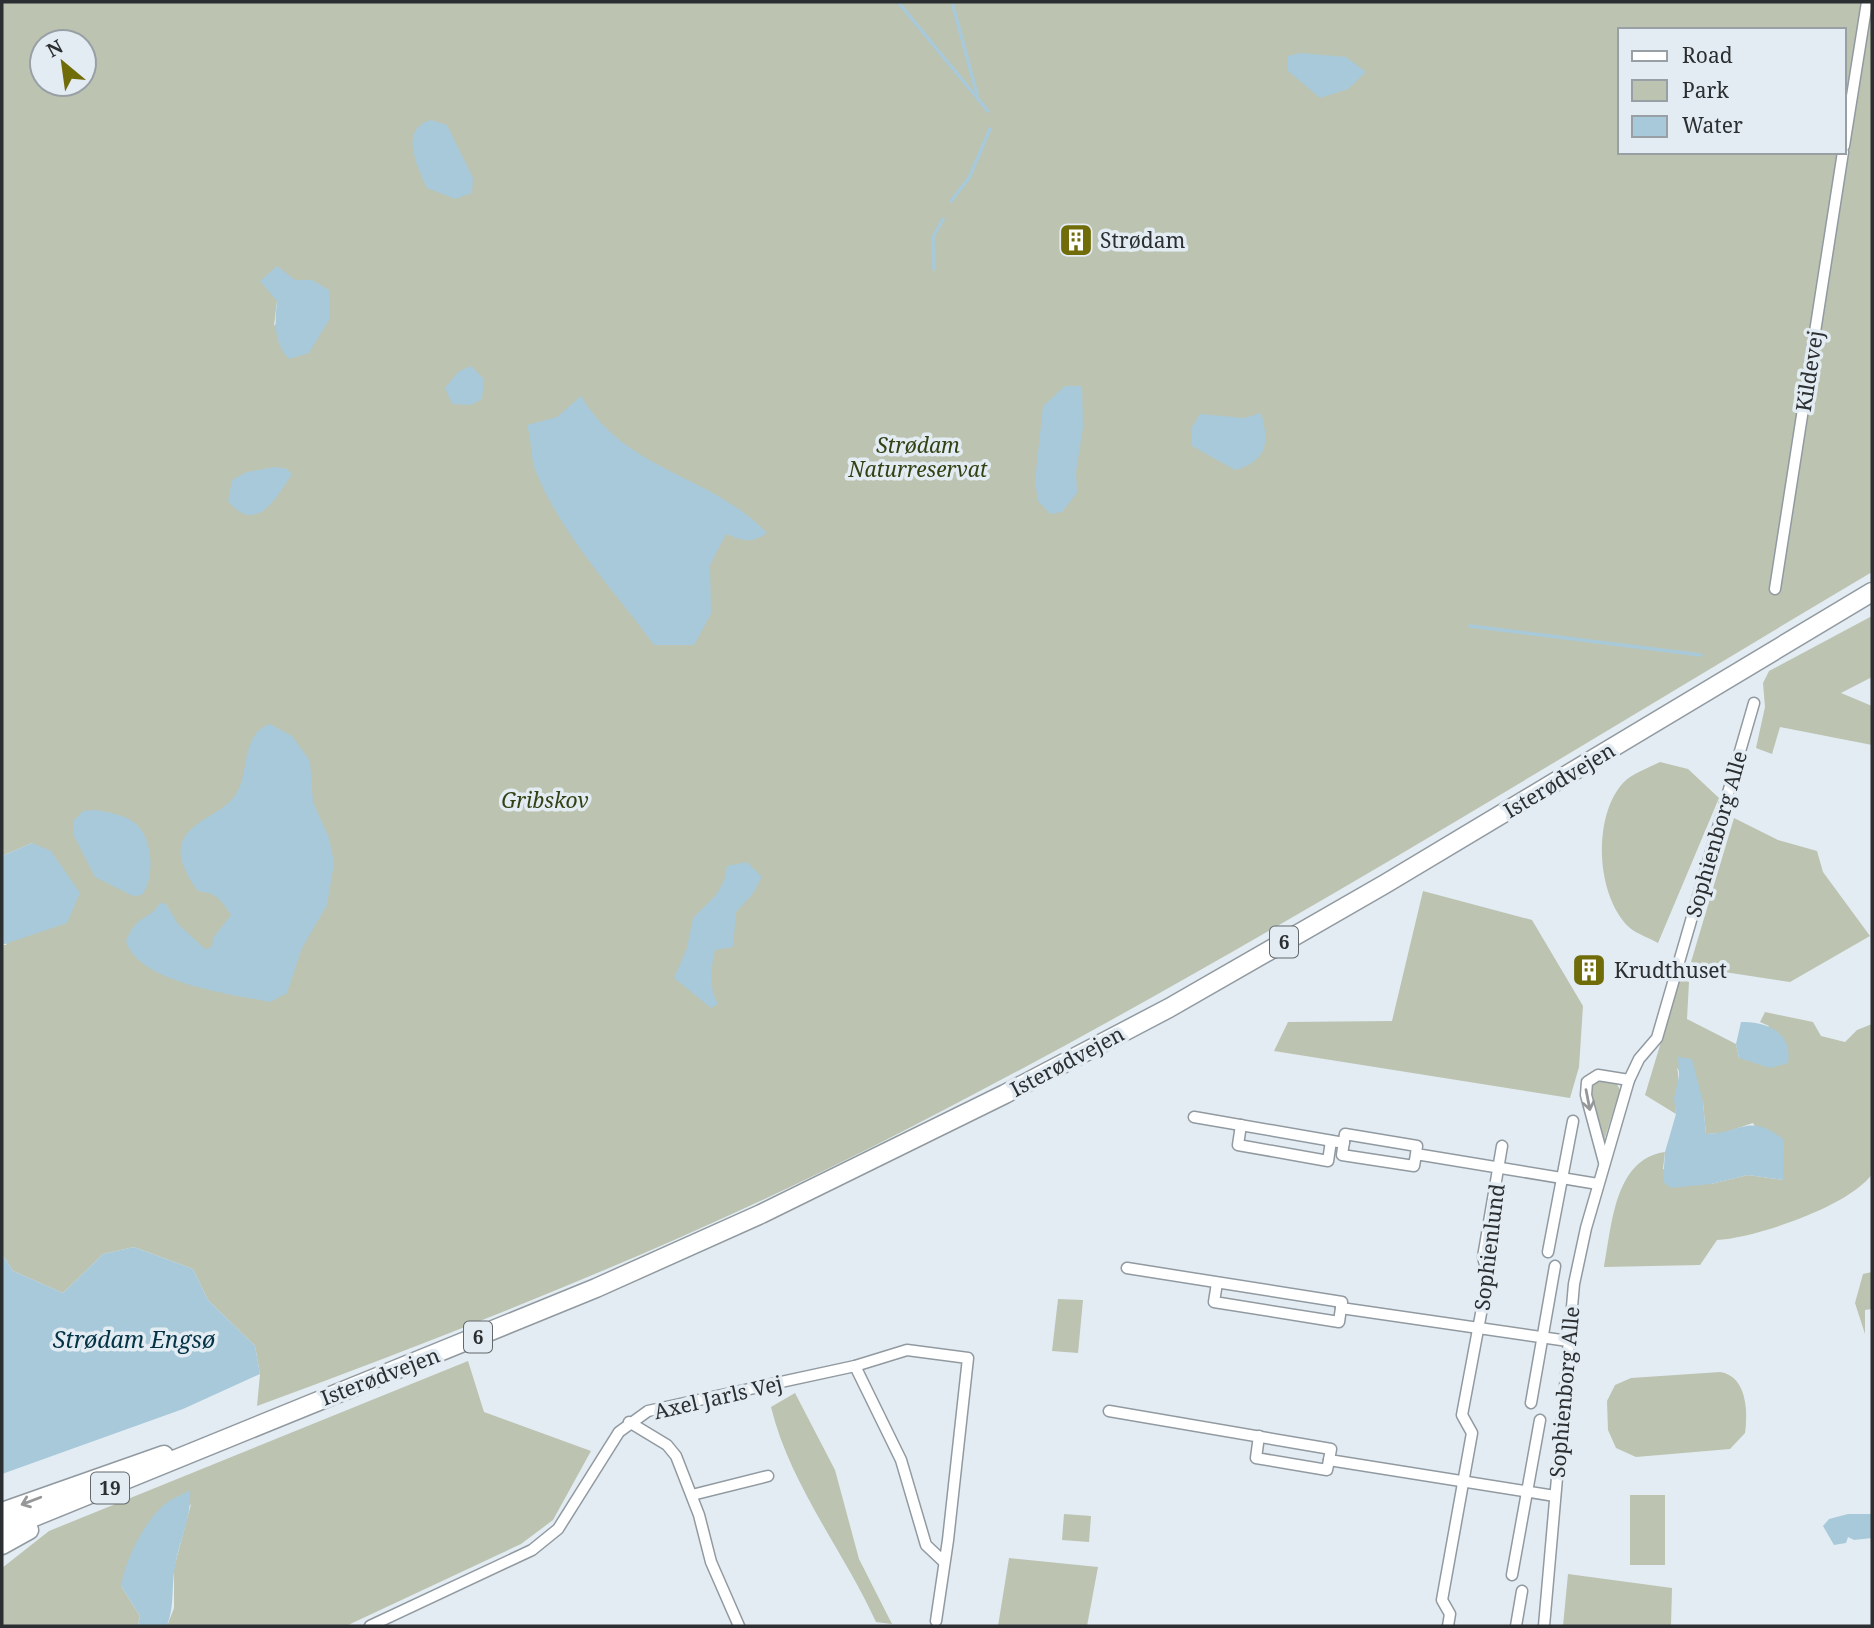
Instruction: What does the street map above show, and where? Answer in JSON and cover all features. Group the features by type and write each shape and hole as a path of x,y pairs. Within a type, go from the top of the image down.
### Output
{"highway":[{"name":"Isterødvejen","path":"2,1530 143,1475 216,1441 596,1288 761,1214 1005,1094 1169,1008 1385,884 1872,592"},
{"name":"Isterødvejen","path":"2,1512 102,1475 216,1441"},
{"path":"2,1545 16,1535 96,1502 143,1475"}],"street":[{"path":"1846,133 1867,2"},
{"name":"Kildevej","path":"1775,589 1843,154"},
{"name":"Sophienborg Alle","path":"1544,1626 1574,1284 1598,1184 1629,1080 1639,1059 1657,1038 1754,703"},
{"path":"1604,1162 1586,1095 1587,1082 1598,1074 1629,1080"},
{"name":"Sophienlund","path":"1194,1117 1344,1143"},
{"path":"1548,1252 1573,1121"},
{"path":"1241,1125 1238,1145 1328,1161 1331,1141"},
{"name":"Sophienlund","path":"1345,1135 1417,1146 1416,1154 1414,1166 1342,1154 1345,1135"},
{"name":"Sophienlund","path":"1448,1626 1450,1614 1443,1600 1472,1433 1462,1415 1488,1276 1483,1257 1502,1146"},
{"name":"Sophienlund","path":"1416,1154 1563,1176 1598,1184"},
{"path":"1531,1403 1555,1266"},
{"name":"Sophienlund","path":"1127,1268 1342,1302 1341,1308 1568,1341"},
{"path":"1217,1283 1214,1302 1339,1322 1341,1308"},
{"name":"Axel Jarls Vej","path":"370,1626 532,1550 558,1528 619,1432 629,1422 648,1411 855,1366 907,1350 968,1358 948,1540 936,1621"},
{"path":"855,1366 901,1460 926,1545 943,1562"},
{"path":"1109,1411 1259,1436 1331,1449 1327,1470 1255,1458 1259,1436"},
{"path":"1512,1575 1540,1420"},
{"path":"629,1422 667,1445 676,1456 692,1495 711,1562 739,1626"},
{"path":"1329,1460 1555,1496"},
{"path":"692,1495 768,1476"},
{"path":"1516,1626 1522,1591"}],"green space":[{"name":"Strødam Naturreservat","path":"2,2 1872,2 1872,572 1253,940 1000,1080 872,1147 645,1253 491,1317 257,1406 260,1374 255,1346 208,1300 193,1269 134,1247 103,1254 63,1293 13,1271 2,1254 2,945 6,945 32,843 2,856","holes":["295,280 312,280 274,326 277,301"]},
{"path":"1872,616 1872,677 1841,693 1872,706 1872,745 1780,727 1772,754 1756,748 1765,707 1763,683 1769,671"},
{"path":"1660,762 1688,769 1719,798 1658,943 1630,928 1619,914 1610,897 1602,857 1606,816 1613,798 1626,780"},
{"path":"1734,818 1778,840 1817,851 1823,872 1870,936 1790,982 1711,970 1691,962"},
{"path":"1423,891 1532,920 1583,1006 1579,1067 1570,1098 1274,1051 1288,1022 1392,1021"},
{"path":"1680,979 1689,982 1687,1019 1736,1044 1739,1058 1769,1026 1760,1022 1765,1012 1813,1022 1821,1036 1845,1042 1857,1030 1872,1024 1872,1174 1844,1198 1800,1218 1777,1227 1717,1240 1700,1265 1604,1267 1618,1197 1635,1167 1648,1157 1665,1152 1663,1169 1711,1184 1748,1175 1783,1180 1753,1123 1723,1133 1706,1134 1703,1102 1677,1068 1676,1114 1645,1095"},
{"path":"1599,1079 1616,1082 1620,1090 1603,1144 1591,1094 1592,1086"},
{"path":"1872,1272 1872,1309 1865,1310 1865,1334 1855,1303 1863,1274"},
{"path":"1058,1299 1083,1300 1078,1353 1052,1351"},
{"path":"468,1361 484,1412 591,1451 553,1520 521,1544 346,1626 167,1626 174,1608 174,1568 191,1504 121,1586 140,1616 138,1626 2,1626 2,1568 49,1531"},
{"path":"1720,1372 1736,1380 1746,1406 1745,1433 1730,1449 1636,1457 1616,1448 1608,1430 1607,1401 1615,1385 1631,1378"},
{"path":"795,1393 835,1470 859,1559 892,1624 876,1622 791,1463 771,1407"},
{"path":"1630,1495 1665,1495 1665,1565 1630,1565"},
{"path":"1064,1514 1091,1516 1089,1542 1062,1540"},
{"path":"1009,1558 1098,1567 1087,1626 998,1626"},
{"path":"1568,1574 1672,1588 1671,1626 1563,1626"}],"water":[{"path":"1300,53 1346,57 1366,72 1348,89 1320,98 1288,71 1288,56"},
{"path":"431,120 447,125 473,178 472,193 455,199 427,188 413,150 413,140 415,131"},
{"path":"277,266 295,280 312,280 329,290 329,320 309,353 289,359 278,339 277,301 260,281"},
{"path":"471,366 484,379 482,399 471,405 452,404 445,388 458,372"},
{"path":"1065,386 1082,386 1083,427 1076,472 1077,493 1062,512 1050,514 1038,501 1035,481 1043,406"},
{"path":"581,396 600,421 621,441 645,457 721,497 745,513 767,533 747,540 726,534 710,565 711,614 694,645 654,645 574,540 547,496 536,472 527,425 557,417"},
{"path":"1261,413 1265,442 1260,456 1246,466 1235,470 1192,446 1192,427 1200,414 1244,418"},
{"path":"275,467 287,469 292,474 264,510 247,515 238,511 228,501 232,480 247,472"},
{"path":"270,724 292,736 310,761 313,802 329,838 334,863 327,905 302,948 287,993 270,1002 210,990 167,977 148,967 134,955 126,941 139,921 160,903 166,904 178,924 205,949 212,947 213,938 231,915 216,897 196,888 182,862 181,846 191,829 227,805 234,797 242,778 249,746 260,729"},
{"path":"95,810 132,821 144,835 151,867 142,895 133,896 95,877 74,836 73,821 83,811"},
{"path":"32,843 51,851 80,893 67,923 2,945 2,856"},
{"path":"747,862 762,877 752,895 736,912 733,947 715,950 712,984 718,1004 711,1008 674,978 687,948 693,918 716,895 724,881 727,866"},
{"path":"1741,1022 1760,1024 1776,1031 1786,1044 1788,1063 1770,1068 1739,1058 1736,1044"},
{"path":"1678,1057 1692,1059 1703,1102 1706,1134 1746,1126 1763,1127 1772,1132 1784,1140 1783,1180 1748,1175 1711,1184 1671,1188 1663,1182 1665,1152 1676,1114 1674,1098 1679,1076"},
{"name":"Strødam Engsø","path":"134,1247 193,1269 208,1300 255,1346 260,1374 183,1409 2,1474 2,1254 13,1271 63,1293 103,1254"},
{"path":"190,1490 189,1510 175,1566 167,1626 138,1626 140,1616 121,1586 127,1564 150,1520 168,1502"},
{"path":"1848,1514 1872,1514 1872,1538 1854,1540 1848,1537 1846,1543 1834,1545 1823,1526 1829,1519"}],"waterway":[{"path":"898,2 988,111"},
{"path":"952,2 977,94"},
{"path":"951,201 969,178 990,129"},
{"path":"934,269 933,237 943,219"},
{"path":"1470,626 1701,655"}],"place":[{"name":"Strødam","path":"1076,240"},
{"name":"Krudthuset","path":"1589,970"}],"park label":[{"name":"Gribskov","path":"545,800"}]}
